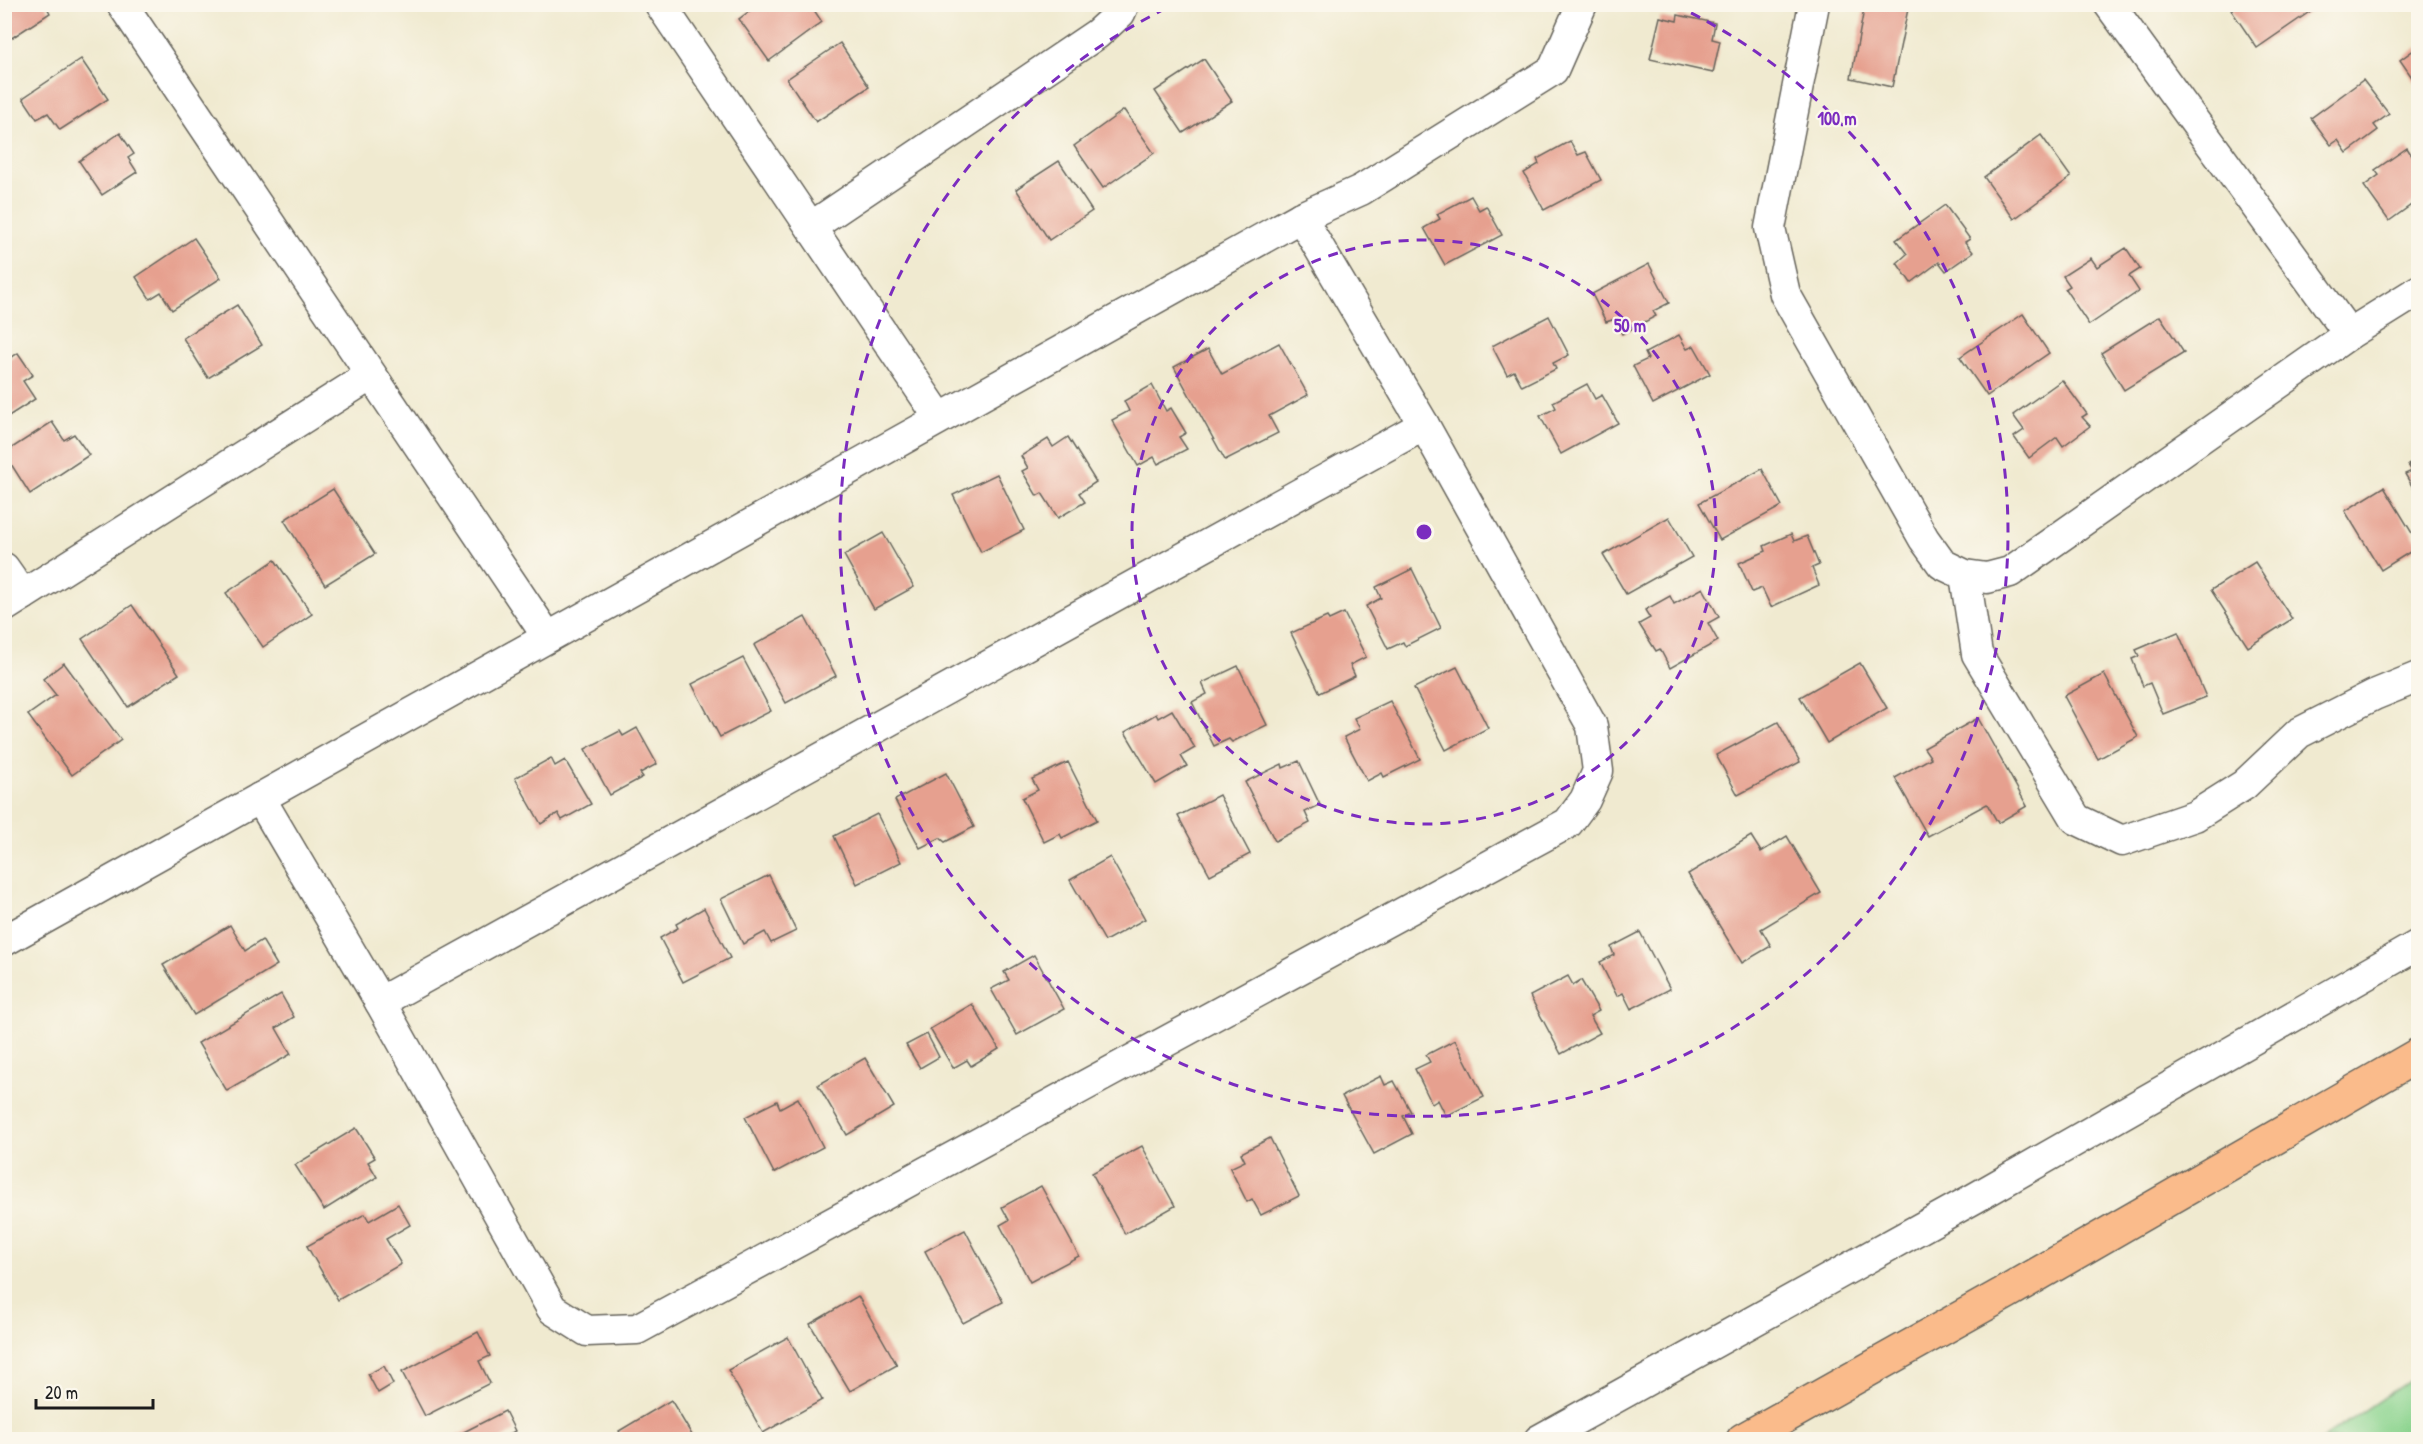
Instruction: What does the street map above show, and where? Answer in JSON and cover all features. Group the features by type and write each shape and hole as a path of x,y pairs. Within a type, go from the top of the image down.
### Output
{"highway":[{"path":"1743,1440 2007,1292 2418,1055"}],"street":[{"path":"122,4 547,636"},
{"path":"660,4 939,417"},
{"path":"811,227 1097,34 1120,13 1124,4"},
{"path":"4,941 939,417 1301,217 1361,190 1553,70 1582,4"},
{"path":"1814,4 1770,228 1785,294 1924,539 1942,564 1965,574 1987,578 2010,572 2349,334 2418,291"},
{"path":"2109,4 2349,334"},
{"path":"260,798 380,1002 552,1309 586,1331 637,1329 1568,822 1585,800 1598,771 1593,726 1424,424 1301,217"},
{"path":"4,568 14,601 371,375"},
{"path":"380,1002 1424,424"},
{"path":"1965,574 1977,654 2076,819 2122,841 2195,816 2244,785 2299,733 2374,695 2418,677"},
{"path":"1539,1440 1965,1204 2418,945"}],"green space":[{"path":"2418,1374 2418,1439 2322,1439"}],"building":[{"path":"4,4 45,4 50,13 4,43"},
{"path":"759,4 810,4 822,22 769,61 739,19"},
{"path":"1865,4 1909,4 1892,87 1851,78"},
{"path":"2239,4 2316,4 2318,6 2257,48 2231,10"},
{"path":"1678,15 1715,23 1712,39 1720,41 1713,73 1650,59 1660,17 1677,21"},
{"path":"840,43 869,87 816,122 787,79"},
{"path":"2418,47 2418,86 2400,60"},
{"path":"81,59 108,99 60,130 48,113 37,119 23,98"},
{"path":"1204,59 1232,101 1183,133 1155,91"},
{"path":"2363,80 2389,114 2374,125 2378,130 2347,153 2338,140 2331,145 2311,118"},
{"path":"1124,110 1154,153 1103,188 1074,146"},
{"path":"120,133 134,154 128,158 137,172 102,195 79,161"},
{"path":"2041,135 2071,177 2014,219 1984,177"},
{"path":"1570,141 1578,155 1586,152 1601,180 1544,210 1524,173 1539,164 1537,159"},
{"path":"2407,148 2416,162 2418,160 2418,200 2389,221 2364,186 2379,175 2375,170"},
{"path":"1059,161 1092,211 1049,240 1016,189"},
{"path":"1471,196 1479,210 1486,206 1502,235 1445,265 1424,228 1440,219 1437,214"},
{"path":"1945,205 1970,239 1965,242 1973,252 1946,271 1939,262 1911,283 1897,263 1907,254 1896,240"},
{"path":"194,238 221,278 172,310 161,292 150,299 136,277"},
{"path":"2126,248 2140,269 2129,276 2139,291 2089,325 2065,289 2070,286 2063,276 2091,258 2097,267"},
{"path":"1649,264 1669,303 1653,311 1656,316 1622,334 1615,319 1606,322 1592,294"},
{"path":"237,305 262,345 208,378 183,338"},
{"path":"2023,314 2049,353 1987,396 1960,357"},
{"path":"1549,316 1569,355 1553,363 1556,369 1522,386 1514,371 1507,375 1492,346"},
{"path":"2160,316 2184,353 2124,390 2101,353"},
{"path":"1679,335 1687,349 1694,346 1710,374 1653,404 1633,366 1648,359 1645,353"},
{"path":"1279,343 1308,395 1269,416 1278,433 1225,460 1174,367 1208,349 1222,374"},
{"path":"18,353 33,375 23,381 35,399 4,419 4,362"},
{"path":"2062,380 2087,414 2082,417 2090,426 2063,446 2057,437 2029,458 2014,437 2024,430 2013,415"},
{"path":"1587,384 1595,399 1602,395 1618,423 1561,454 1540,416 1556,408 1553,402"},
{"path":"1152,385 1166,411 1171,408 1186,433 1179,437 1187,449 1158,464 1154,457 1138,466 1112,420 1129,411 1124,401"},
{"path":"52,422 64,440 74,434 89,455 30,494 4,453"},
{"path":"1068,437 1096,482 1079,493 1085,502 1058,518 1042,493 1037,496 1022,471 1028,468 1021,456 1048,439 1053,447"},
{"path":"2418,459 2418,496 2405,474 2412,471 2408,465"},
{"path":"1762,469 1782,506 1720,540 1699,503"},
{"path":"997,474 1024,530 981,552 953,495"},
{"path":"2384,487 2418,543 2418,547 2381,570 2345,511"},
{"path":"333,489 375,554 325,585 284,520"},
{"path":"1669,517 1692,557 1626,594 1603,555"},
{"path":"883,533 914,587 874,609 844,555"},
{"path":"1791,534 1794,541 1807,536 1819,565 1812,568 1819,585 1771,607 1762,588 1752,592 1739,563 1766,551 1764,546"},
{"path":"275,560 312,614 263,647 226,593"},
{"path":"2255,562 2292,619 2248,647 2211,590"},
{"path":"1412,569 1441,628 1405,646 1403,642 1388,649 1366,606 1381,598 1376,587"},
{"path":"1703,588 1719,617 1708,623 1718,641 1670,668 1660,649 1656,651 1639,624 1650,618 1645,610 1670,596 1674,604"},
{"path":"132,605 179,674 128,707 82,639"},
{"path":"1344,613 1366,657 1350,665 1355,676 1320,693 1291,633 1327,617 1329,620"},
{"path":"805,617 836,676 786,703 754,645"},
{"path":"2178,632 2206,697 2163,714 2150,683 2143,686 2132,659 2139,656 2136,650"},
{"path":"743,658 771,711 720,737 692,684"},
{"path":"64,663 121,740 72,775 28,715 56,695 43,679"},
{"path":"1860,663 1887,708 1827,743 1800,697"},
{"path":"1238,666 1267,725 1232,742 1229,739 1214,746 1192,702 1207,694 1202,683"},
{"path":"1457,667 1488,728 1446,750 1414,688"},
{"path":"2104,674 2138,737 2098,759 2064,696"},
{"path":"1390,701 1420,759 1384,777 1382,773 1367,781 1344,737 1360,729 1354,718"},
{"path":"1172,710 1195,748 1181,756 1187,766 1156,784 1125,732 1156,714 1158,718"},
{"path":"1978,718 2027,806 1998,823 1987,804 1928,836 1895,778 1931,758 1924,748"},
{"path":"1778,722 1800,762 1738,795 1716,755"},
{"path":"637,728 657,764 640,773 643,777 610,795 585,749 620,731 623,736"},
{"path":"551,758 555,766 565,760 591,804 562,820 558,813 541,824 515,778"},
{"path":"1299,761 1320,805 1305,812 1310,823 1275,841 1245,782 1282,764 1283,768"},
{"path":"1068,762 1097,820 1062,838 1060,834 1044,842 1022,798 1038,790 1032,779"},
{"path":"946,773 974,827 945,842 940,838 920,848 895,800"},
{"path":"1219,795 1250,854 1210,875 1178,816"},
{"path":"877,814 901,862 857,884 834,836"},
{"path":"1751,836 1761,852 1787,836 1821,893 1761,929 1771,946 1742,963 1688,874"},
{"path":"1110,857 1145,919 1105,941 1070,880"},
{"path":"769,875 796,931 771,943 765,932 743,944 721,899"},
{"path":"704,908 730,958 683,982 660,938 678,928 676,924"},
{"path":"230,925 245,951 262,940 277,965 194,1015 163,965"},
{"path":"1640,932 1670,989 1631,1009 1623,993 1617,996 1600,962 1614,955 1611,947"},
{"path":"1034,955 1064,1009 1017,1035 991,989 1009,980 1004,972"},
{"path":"1568,976 1573,985 1581,980 1599,1011 1590,1016 1600,1033 1561,1054 1530,996"},
{"path":"281,994 294,1017 276,1028 291,1054 227,1091 198,1043"},
{"path":"972,1004 999,1049 971,1066 967,1060 953,1068 930,1029"},
{"path":"927,1034 939,1057 920,1068 906,1045"},
{"path":"1455,1040 1484,1097 1446,1116 1438,1100 1432,1104 1415,1069 1430,1062 1426,1055"},
{"path":"865,1058 894,1107 847,1135 818,1085"},
{"path":"1381,1076 1385,1085 1394,1081 1411,1112 1403,1116 1412,1134 1374,1154 1342,1096"},
{"path":"798,1098 823,1147 774,1173 745,1117 777,1101 780,1108"},
{"path":"356,1128 375,1158 368,1162 377,1177 324,1210 295,1165"},
{"path":"1270,1138 1299,1196 1261,1215 1252,1199 1247,1202 1230,1168 1245,1161 1241,1153"},
{"path":"1142,1146 1175,1206 1125,1234 1092,1173"},
{"path":"1041,1186 1079,1256 1030,1282 1000,1225 1009,1220 1002,1207"},
{"path":"398,1204 410,1225 386,1239 401,1264 338,1300 307,1246 365,1214 369,1221"},
{"path":"965,1230 1003,1302 963,1323 925,1251"},
{"path":"858,1296 897,1365 850,1391 810,1324"},
{"path":"478,1332 490,1356 479,1361 490,1383 425,1416 402,1372"},
{"path":"788,1337 822,1400 763,1433 728,1370"},
{"path":"384,1366 393,1384 378,1393 368,1374"},
{"path":"671,1400 695,1440 624,1440 619,1431"},
{"path":"505,1411 515,1431 499,1440 448,1440"}]}
